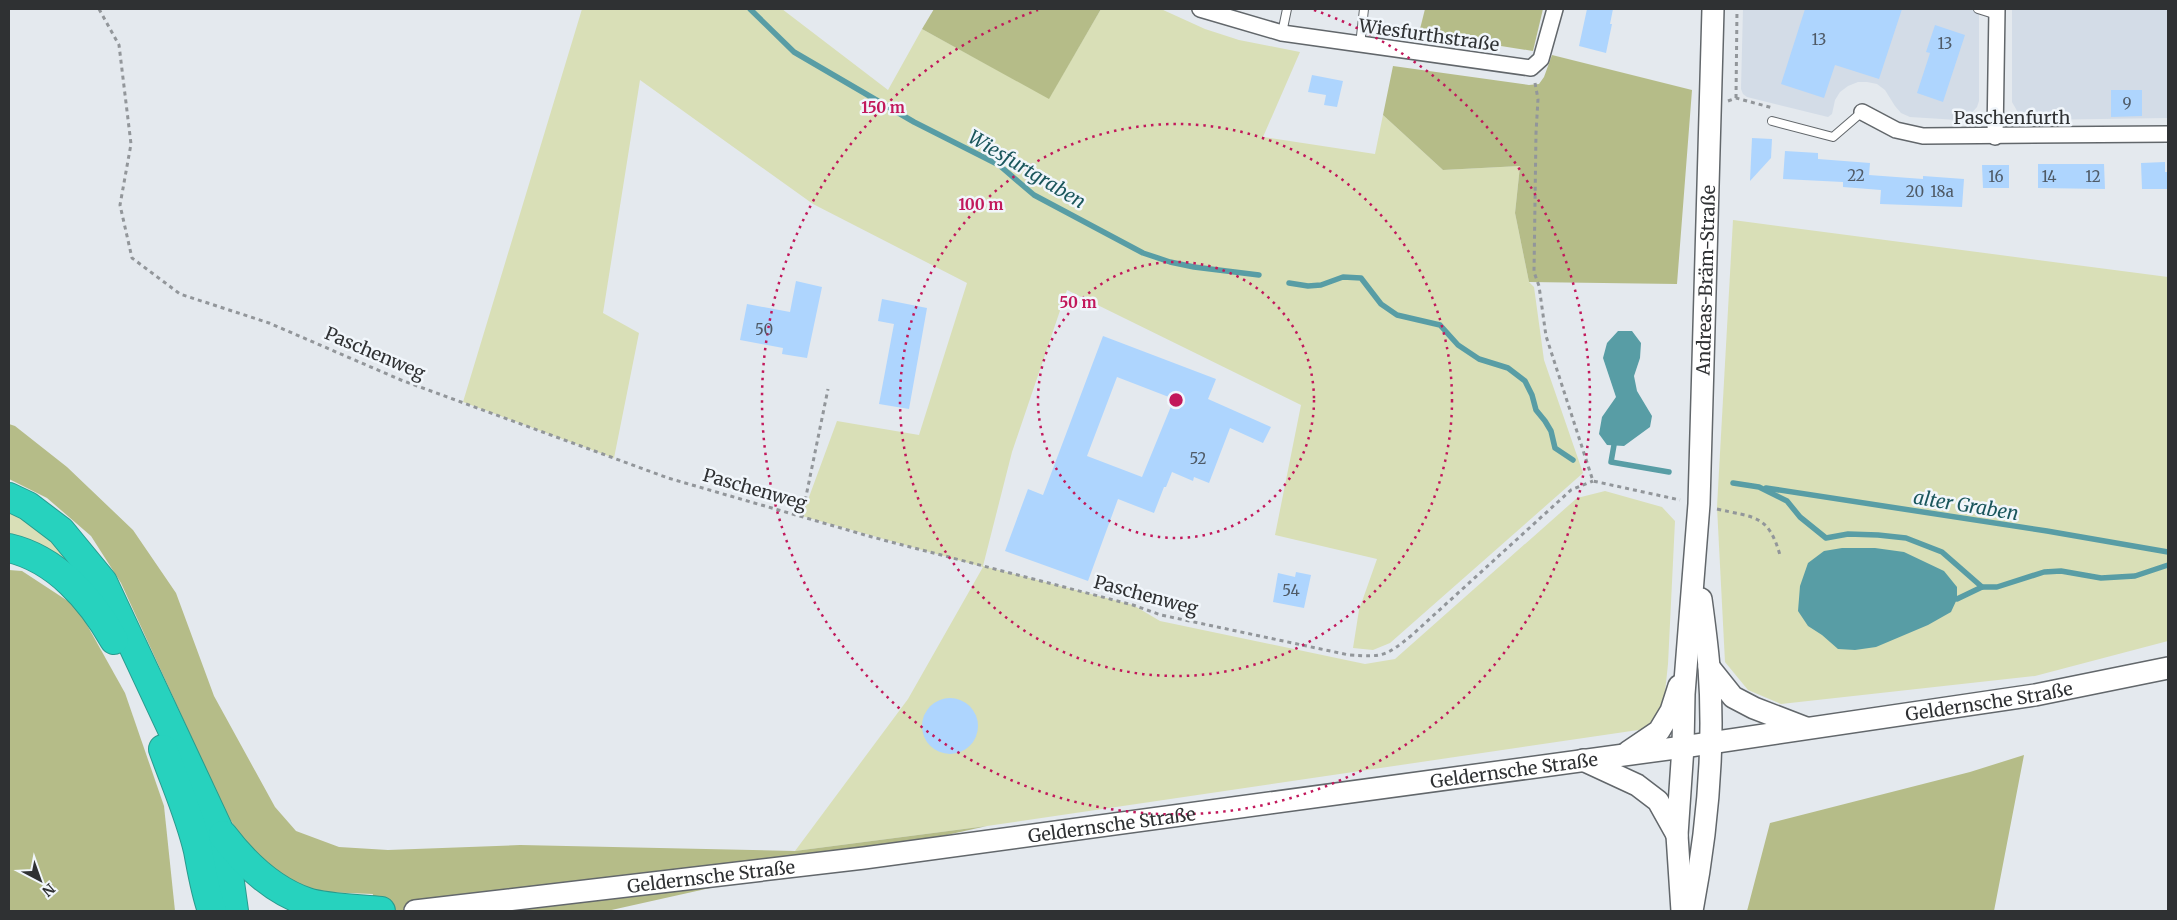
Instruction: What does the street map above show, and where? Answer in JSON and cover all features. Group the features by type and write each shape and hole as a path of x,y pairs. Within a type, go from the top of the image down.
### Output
{"highway":[{"path":"9,497 28,506 61,531 103,582 218,828 228,868 234,911"},
{"path":"9,548 21,551 50,566 79,591 101,617 128,666 157,732 187,814 198,851 205,904"},
{"path":"218,828 237,854 274,887 309,903 381,911"}],"main road":[{"name":"Andreas-Bräm-Straße","path":"1682,911 1677,835 1686,667 1699,504 1713,9"},
{"name":"Andreas-Bräm-Straße","path":"1692,911 1700,872 1710,743 1709,667 1695,551"},
{"path":"1624,755 1659,731 1670,711 1686,667"},
{"name":"Geldernsche Straße","path":"1709,667 1733,697 1754,708 1808,729"},
{"name":"Geldernsche Straße","path":"415,911 864,858 1683,747 2035,695 2168,668"},
{"path":"1583,760 1637,785 1658,801 1677,835"}],"street":[{"name":"Wiesfurthstraße","path":"1200,9 1282,33 1531,68"},
{"path":"1531,68 1541,59 1555,9"},
{"path":"1996,137 1997,12"},
{"name":"Paschenfurth","path":"1862,112 1896,130 1923,136 1996,137 2168,134"}],"lane":[{"path":"1282,33 1287,9"},
{"path":"1360,45 1364,9"},
{"path":"1978,9 1997,12"},
{"path":"1772,121 1832,136 1862,112"}],"path":[{"name":"Paschenweg","path":"99,9 119,45 131,144 120,205 132,258 180,294 269,323 402,380 668,478 1133,605 1161,615 1349,655 1377,657 1394,650 1412,635 1571,490 1593,481"},
{"path":"1736,98 1737,9"},
{"path":"1531,68 1538,98 1534,272 1546,336 1593,481 1755,518 1767,525 1775,538 1780,555"},
{"path":"802,516 828,389"}],"shaded area":[{"path":"1743,9 1979,9 1979,101 1977,107 1969,116 1958,120 1910,117 1901,113 1885,90 1877,84 1867,82 1858,82 1840,92 1835,100 1832,114 1828,117 1747,97 1741,89"},
{"path":"2012,9 2168,9 2168,118 2027,120 2020,116 2012,102"}],"green space":[{"path":"582,9 782,9 888,90 922,29 1049,98 1101,9 1161,9 1205,29 1239,40 1300,52 1263,137 1375,154 1383,115 1443,170 1520,166 1515,213 1529,282 1534,287 1544,360 1583,473 1390,643 1373,650 1353,648 1359,610 1377,559 1275,535 1301,405 1067,290 1012,452 983,566 1133,605 1160,621 1365,664 1395,659 1577,498 1605,491 1662,507 1675,521 1668,664 1663,711 1645,729 987,826 795,851 908,699 983,567 802,516 837,421 919,435 967,283 813,204 640,80 603,313 639,333 614,458 463,402"},
{"path":"934,9 1101,9 1049,99 922,29"},
{"path":"1425,9 1543,9 1533,51 1419,33"},
{"path":"1552,55 1692,90 1677,284 1529,282 1515,213 1520,166 1443,170 1383,115 1393,66 1529,85 1539,84 1544,77"},
{"path":"1733,220 2168,277 2168,641 2035,676 1781,704 1748,690 1725,662 1717,507"},
{"path":"9,424 15,426 67,467 133,530 176,593 214,696 275,807 296,831 339,847 388,850 520,845 795,851 987,826 607,911 370,911 373,894 322,892 296,887 255,856 227,815 121,583 91,536 47,498 9,479"},
{"path":"9,508 76,560 72,570 9,541"},
{"path":"9,570 22,571 77,607 125,693 164,806 175,911 9,911"},
{"path":"2024,755 1994,911 1747,911 1770,823 1970,772"}],"water":[{"path":"1618,331 1632,331 1641,343 1640,358 1634,376 1637,391 1652,416 1650,427 1624,446 1607,445 1599,434 1602,417 1616,397 1603,358 1607,343"},
{"path":"1842,548 1875,548 1904,552 1944,571 1957,587 1957,599 1951,612 1928,625 1876,647 1855,650 1838,649 1808,626 1798,611 1800,586 1808,563 1824,551"}],"building":[{"path":"1587,9 1613,9 1606,53 1579,46"},
{"path":"1805,9 1902,9 1879,79 1835,65 1824,98 1781,84"},
{"path":"1935,25 1965,35 1943,102 1917,93 1930,53 1926,52"},
{"path":"1312,75 1343,81 1337,107 1324,105 1326,95 1308,92"},
{"path":"2111,90 2142,90 2142,116 2111,117"},
{"path":"1752,138 1772,139 1771,158 1750,181"},
{"path":"1785,151 1818,153 1818,159 1870,163 1869,175 1923,179 1923,176 1964,179 1962,207 1880,204 1881,190 1843,187 1843,182 1783,179"},
{"path":"2165,162 2165,172 2168,172 2168,189 2142,189 2141,163"},
{"path":"2038,164 2104,164 2105,189 2038,188"},
{"path":"1982,165 2009,165 2009,188 1983,188"},
{"path":"796,281 822,287 807,358 782,354 783,348 740,340 747,304 790,312"},
{"path":"882,299 927,308 909,409 879,404 894,324 878,321"},
{"path":"1103,336 1216,379 1208,399 1271,427 1263,443 1230,428 1209,483 1194,477 1193,481 1172,472 1154,513 1118,499 1088,581 1005,551 1028,489 1043,495","holes":["1117,377 1174,399 1142,477 1087,456"]},
{"path":"1296,572 1311,575 1304,608 1273,602 1278,573 1295,577"},
{"path":"950,698 965,703 973,711 978,726 973,741 965,749 950,754 935,749 927,741 922,726 927,711 935,703"}],"waterway":[{"name":"Wiesfurtgraben","path":"750,9 794,52 914,122 999,165 1034,195 1143,253 1170,262 1194,267 1259,275"},
{"name":"Wiesfurtgraben","path":"1289,283 1308,286 1321,285 1343,277 1361,278 1381,304 1397,315 1440,325 1458,345 1479,359 1508,368 1525,381 1532,395 1536,410 1551,431 1555,448 1573,460"},
{"name":"Wiesfurtgraben","path":"1614,445 1611,462 1669,472"},
{"name":"Wiesfurtgraben","path":"1733,483 1759,487 1787,501 1800,517 1826,538 1848,534 1906,538 1942,552 1982,587 1997,587 2044,572 2061,571 2101,578 2135,576 2168,565"},
{"name":"alter Graben","path":"1766,488 2047,531 2168,552"},
{"path":"1957,599 1982,587"}]}
